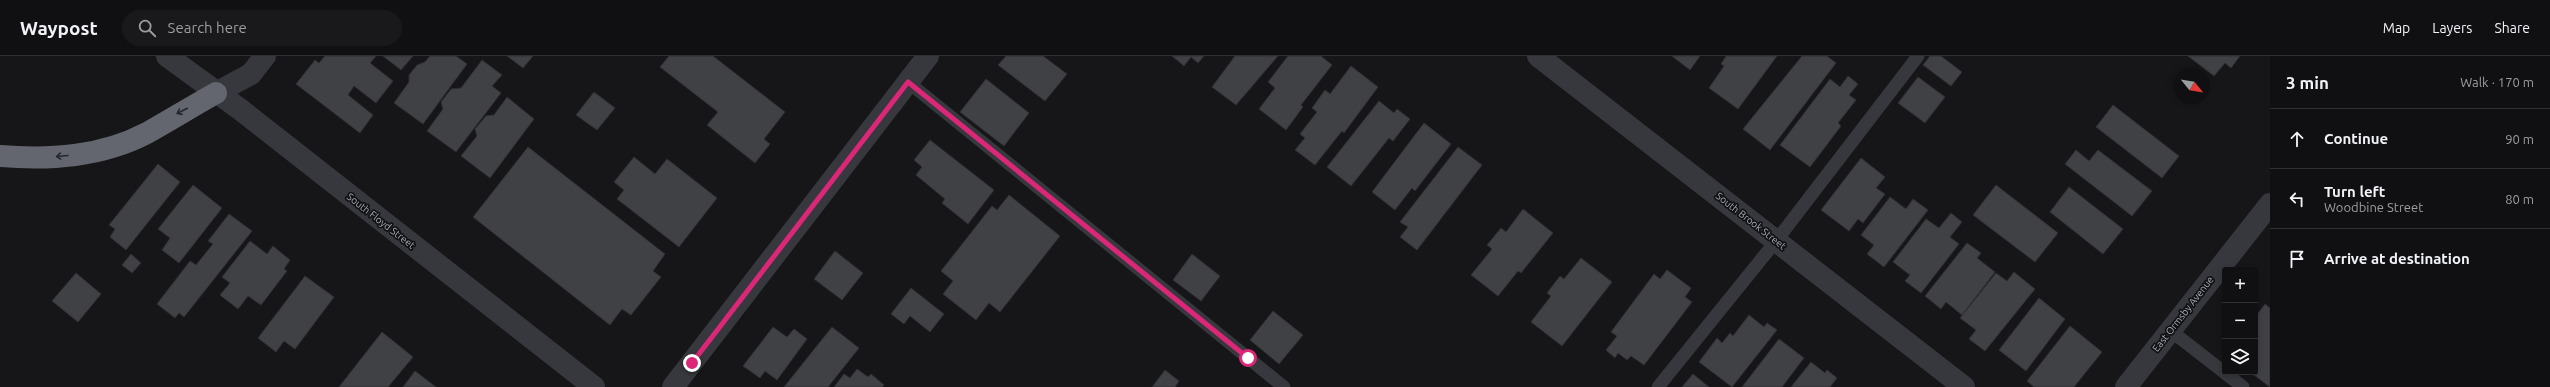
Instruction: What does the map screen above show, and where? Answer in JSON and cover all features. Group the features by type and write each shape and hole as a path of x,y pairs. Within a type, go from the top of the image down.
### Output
{"highway":[{"path":"0,156 71,156 116,146 146,133 216,93"}],"street":[{"name":"South Floyd Street","path":"167,56 594,387"},
{"path":"216,93 251,74 265,56"},
{"path":"673,387 928,56"},
{"name":"South Brook Street","path":"1538,56 1964,387"},
{"name":"East Ormsby Avenue","path":"2126,387 2270,204"}],"lane":[{"path":"1658,387 1776,241 1918,56"},
{"path":"908,82 1284,387"},
{"path":"2170,331 2243,387"}],"building":[{"path":"325,56 376,56 370,63 393,81 376,103 354,86 348,95 373,115 360,133 296,84 315,60 319,63"},
{"path":"383,56 413,56 401,70"},
{"path":"430,56 456,56 467,64 423,124 394,103 409,82 409,75 417,65 425,62"},
{"path":"507,56 533,56 523,68"},
{"path":"669,56 713,56 785,112 764,139 770,144 755,163 707,125 718,112 660,67"},
{"path":"1006,56 1043,56 1067,74 1045,101 998,65"},
{"path":"1172,56 1204,56 1198,63 1191,57 1184,66"},
{"path":"1235,56 1278,56 1236,105 1212,87"},
{"path":"1288,56 1321,56 1332,65 1301,105 1303,107 1286,130 1259,109 1275,88 1268,82"},
{"path":"1672,56 1700,56 1690,70"},
{"path":"1726,56 1777,56 1738,109 1709,88 1724,66 1721,64"},
{"path":"1802,56 1827,56 1836,63 1770,150 1743,129"},
{"path":"1930,56 1941,56 1962,72 1951,86 1923,65"},
{"path":"2188,56 2240,56 2231,68 2225,63 2214,76 2210,73 2210,68 2204,68"},
{"path":"482,60 502,75 492,86 501,93 456,152 427,131 443,109 441,102 451,89 461,88"},
{"path":"1351,66 1378,87 1344,133 1342,131 1315,165 1295,150 1305,138 1300,134 1317,112 1312,108 1325,90 1330,94"},
{"path":"1848,76 1858,84 1849,95 1856,100 1838,123 1841,126 1810,167 1780,145 1830,79 1840,87"},
{"path":"1918,77 1945,97 1925,123 1898,103"},
{"path":"986,79 1029,113 1004,146 960,112"},
{"path":"594,92 615,108 597,130 576,115"},
{"path":"507,97 534,119 490,178 461,156 477,136 475,129 486,116 494,115"},
{"path":"1379,101 1394,113 1397,109 1410,119 1393,141 1389,138 1351,186 1327,167"},
{"path":"2113,105 2179,156 2162,178 2096,127"},
{"path":"1424,123 1451,144 1415,191 1412,188 1395,210 1372,192"},
{"path":"930,140 994,190 968,224 942,203 945,199 916,175 922,167 914,160"},
{"path":"528,147 665,254 653,271 661,277 631,315 622,309 610,325 473,217"},
{"path":"1458,147 1482,165 1417,250 1400,237 1408,227 1400,222"},
{"path":"2076,150 2089,161 2098,150 2152,191 2132,216 2065,164"},
{"path":"634,157 655,174 667,159 717,198 679,247 617,199 624,190 614,182"},
{"path":"1861,158 1885,177 1876,188 1885,194 1863,223 1858,219 1849,231 1821,210"},
{"path":"158,164 180,182 126,250 110,237 115,229 109,225"},
{"path":"193,185 222,208 179,263 162,250 170,238 158,229"},
{"path":"1996,185 2058,233 2035,262 1973,215"},
{"path":"2069,187 2123,229 2103,254 2050,212"},
{"path":"1009,195 1060,236 1000,312 989,303 976,320 943,294 953,281 941,271 992,206 997,210"},
{"path":"1890,197 1906,209 1913,199 1928,210 1884,267 1867,254 1874,245 1861,235"},
{"path":"1523,209 1553,233 1521,273 1518,271 1498,296 1471,275 1492,249 1487,245 1501,228 1506,232"},
{"path":"1951,213 1962,222 1950,237 1959,244 1921,293 1905,281 1910,275 1893,262 1926,219 1939,228"},
{"path":"229,214 252,231 184,317 179,313 175,318 157,304 190,261 196,265 213,244 208,241"},
{"path":"250,241 267,254 273,246 290,260 284,269 287,271 261,305 248,296 238,309 220,295 230,283 222,277"},
{"path":"1967,243 1981,253 1977,258 1995,272 1962,315 1946,302 1941,309 1925,296"},
{"path":"835,251 863,273 842,300 814,279"},
{"path":"131,254 141,263 132,273 122,265"},
{"path":"1192,254 1220,276 1201,301 1173,280"},
{"path":"1581,258 1612,282 1562,346 1531,322 1551,296 1547,293 1560,276 1564,279"},
{"path":"1667,270 1691,288 1685,297 1692,302 1644,365 1631,356 1627,360 1618,353 1615,358 1606,350 1617,336 1611,332 1654,274 1660,279"},
{"path":"2014,272 2035,289 1985,351 1969,339 1976,330 1960,318 1996,273 2007,281"},
{"path":"76,273 101,294 78,322 52,301"},
{"path":"305,276 334,297 295,349 284,341 276,352 258,338"},
{"path":"911,288 944,314 930,332 910,316 904,324 891,314"},
{"path":"2039,298 2065,319 2026,371 1999,350"},
{"path":"2265,304 2270,308 2270,387 2254,375 2258,375 2258,313"},
{"path":"1273,311 1303,335 1279,364 1250,340"},
{"path":"1749,315 1764,327 1767,323 1777,330 1732,387 1699,362 1717,338 1722,343 1730,333 1733,336"},
{"path":"2070,326 2102,352 2074,387 2034,387 2027,381"},
{"path":"773,327 787,337 794,329 807,339 777,380 765,371 760,378 743,366"},
{"path":"832,327 859,348 828,387 784,387"},
{"path":"382,332 413,357 388,387 339,387"},
{"path":"1779,339 1804,358 1782,387 1742,387"},
{"path":"1811,362 1825,373 1827,370 1837,378 1830,387 1791,387"},
{"path":"857,369 868,377 871,374 884,385 882,387 834,387 844,374 850,378"},
{"path":"1165,370 1179,381 1175,387 1152,387"},
{"path":"415,371 436,387 403,387"},
{"path":"1693,374 1709,387 1682,387"}],"route":[{"path":"692,363 908,82 1248,358"}]}
